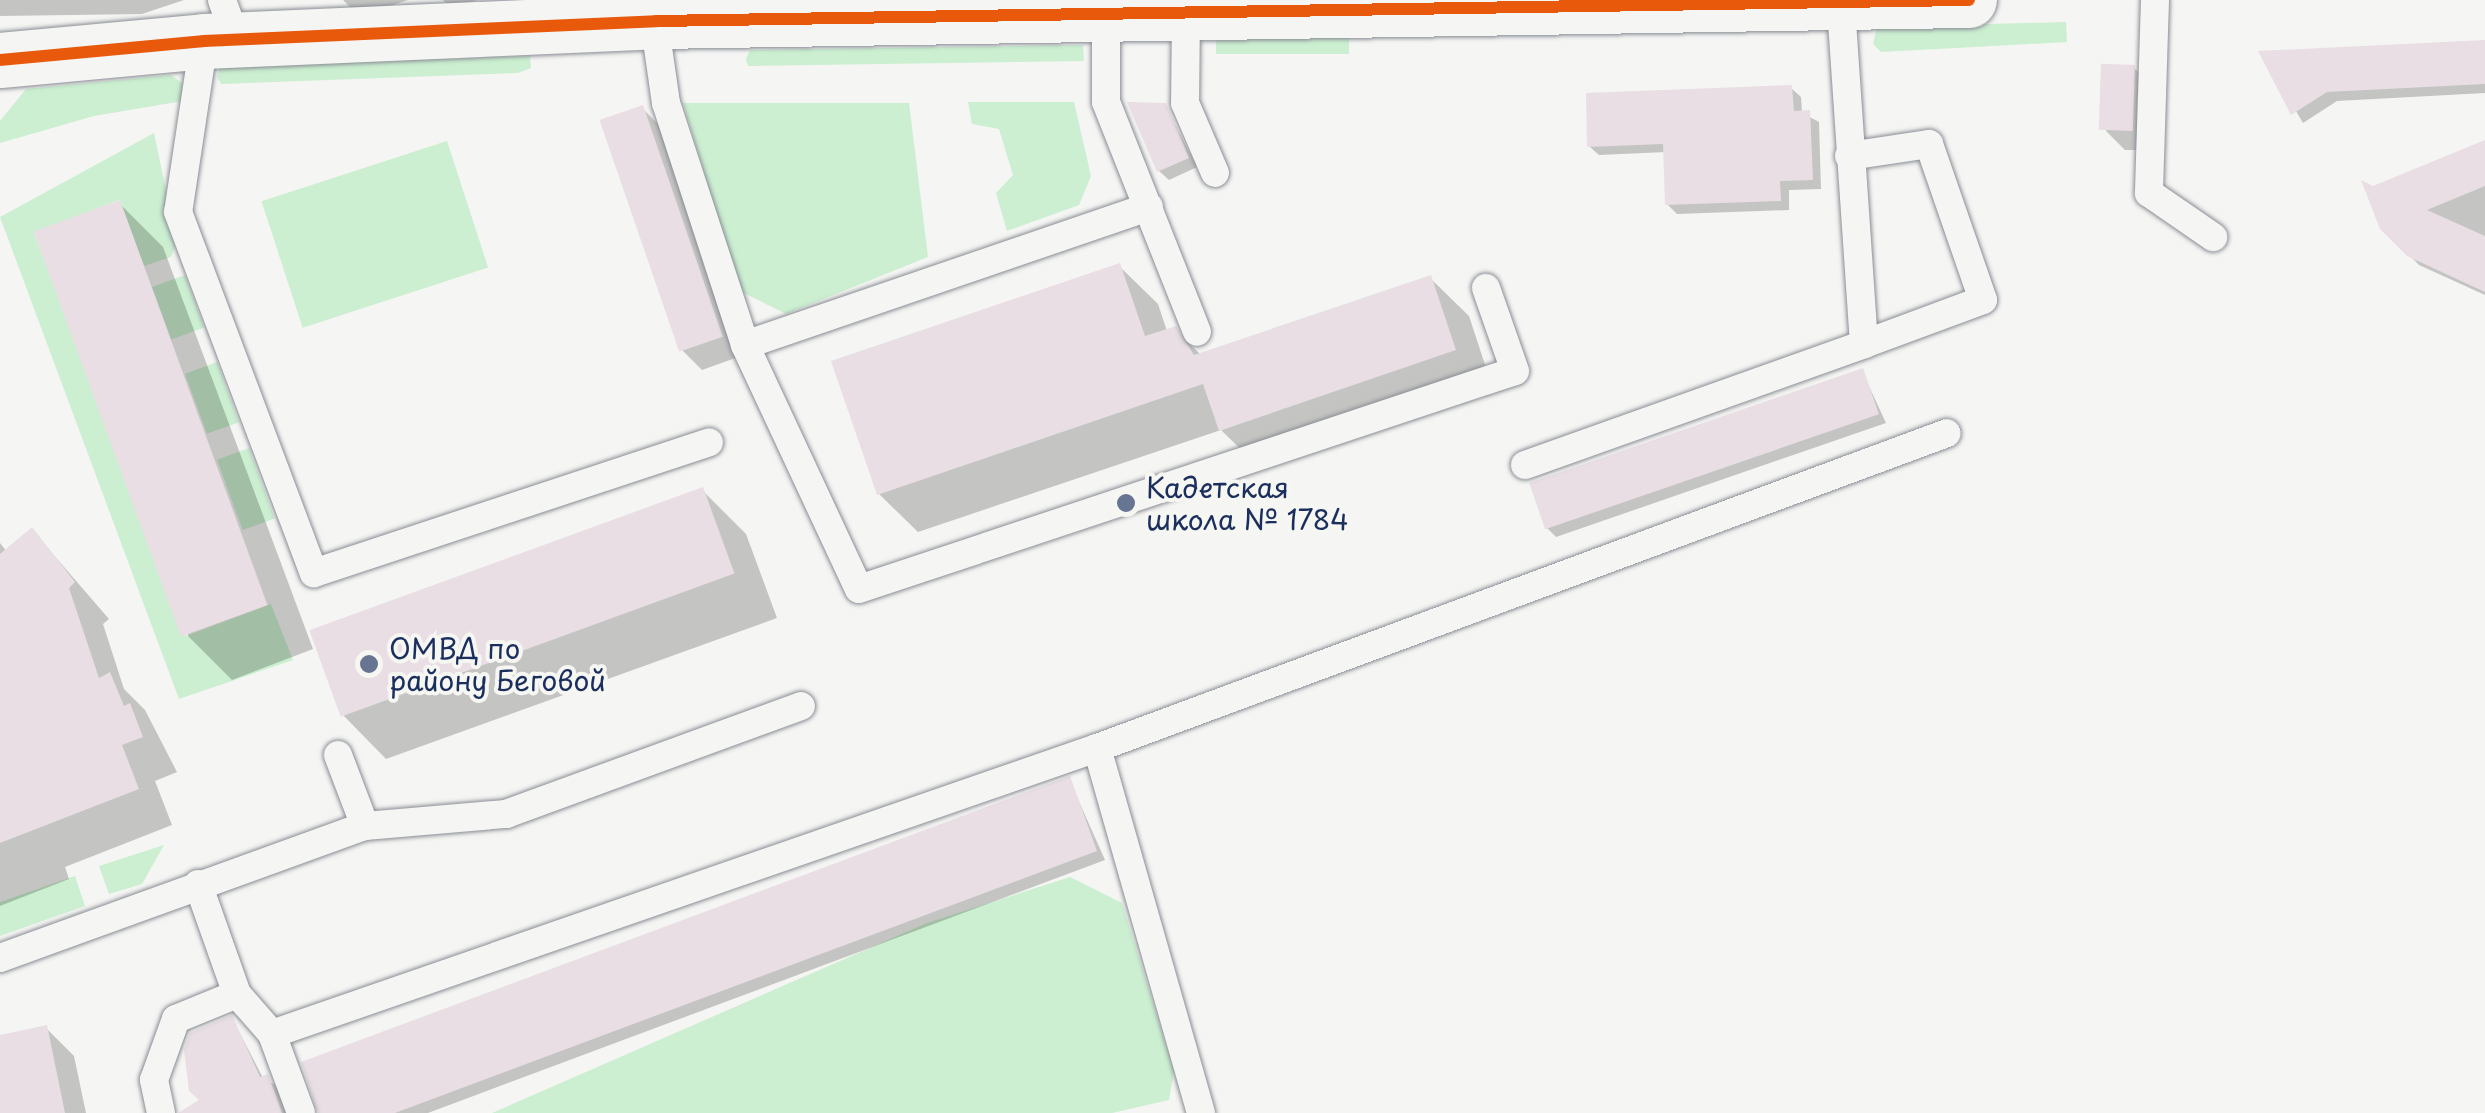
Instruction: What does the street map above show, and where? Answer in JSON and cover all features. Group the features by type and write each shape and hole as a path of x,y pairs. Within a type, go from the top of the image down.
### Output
{"street":[{"path":"0,60 221,27 652,10 1106,16 1969,0"}],"lane":[{"path":"2155,0 2149,192 2213,237"},
{"path":"1841,3 1864,344"},
{"path":"652,10 666,104 745,346 859,590 1515,371 1486,288"},
{"path":"1186,14 1185,103 1215,173"},
{"path":"1106,16 1106,102 1197,332"},
{"path":"221,27 178,212 314,573 709,442"},
{"path":"1525,465 1983,300 1929,144 1849,156"},
{"path":"745,346 1149,207"},
{"path":"272,1034 1097,748 1947,433"},
{"path":"0,958 365,826 506,814 801,706"},
{"path":"1097,748 1202,1113"},
{"path":"338,755 365,826"},
{"path":"198,884 237,994 272,1034 301,1113"},
{"path":"161,1113 154,1080 176,1019 237,994"}],"green space":[{"path":"2066,22 2067,42 1881,52 1873,44 1877,27"},
{"path":"1216,38 1349,38 1349,54 1216,54"},
{"path":"1083,45 1084,61 748,66 746,59 750,50"},
{"path":"530,56 531,68 518,73 221,84 217,77 220,66"},
{"path":"171,75 182,83 183,101 94,116 0,143 0,121 26,89"},
{"path":"968,102 1074,102 1091,176 1079,205 1007,231 996,193 1013,175 999,129 972,124"},
{"path":"683,103 909,103 928,257 786,314 740,291"},
{"path":"154,133 177,242 171,257 144,266 119,200 34,233 186,636 271,604 293,660 179,699 0,217"},
{"path":"447,141 488,267 303,328 262,201"},
{"path":"185,275 204,328 171,340 152,287"},
{"path":"217,362 239,422 207,434 185,374"},
{"path":"249,448 275,518 243,530 217,460"},
{"path":"164,845 142,884 109,894 99,866"},
{"path":"75,876 85,906 0,936 0,902"},
{"path":"1070,877 1122,903 1174,1071 1169,1100 1112,1113 492,1113 927,923"}],"building":[{"path":"2485,40 2485,84 2327,92 2291,115 2258,51"},
{"path":"2101,64 2135,65 2133,131 2099,130"},
{"path":"1792,85 1794,111 1810,110 1813,180 1780,181 1781,201 1665,205 1663,144 1587,147 1586,93"},
{"path":"1127,102 1166,103 1189,158 1157,172"},
{"path":"643,105 723,337 679,352 600,120"},
{"path":"2485,140 2485,186 2427,210 2485,236 2485,292 2407,256 2380,229 2361,180 2373,186"},
{"path":"120,200 267,605 181,636 34,231"},
{"path":"1120,263 1145,336 1176,326 1194,355 1431,275 1456,350 1219,431 1203,384 877,495 831,361"},
{"path":"1863,368 1879,414 1545,529 1529,483"},
{"path":"703,487 734,573 341,717 309,630"},
{"path":"32,527 75,582 69,588 99,678 110,672 124,706 130,703 143,737 122,745 139,789 0,843 0,554"},
{"path":"1070,776 1097,851 395,1113 318,1113 301,1062"},
{"path":"232,1015 260,1077 268,1074 282,1113 178,1113 199,1100 189,1091 184,1050 190,1033"},
{"path":"47,1025 65,1113 0,1113 0,1035"}],"cycle path":[{"path":"0,60 204,41 656,21 1969,0"}],"place":[{"name":"Кадетская школа № 1784","path":"1126,503"},
{"name":"ОМВД по району Беговой","path":"369,664"}]}
